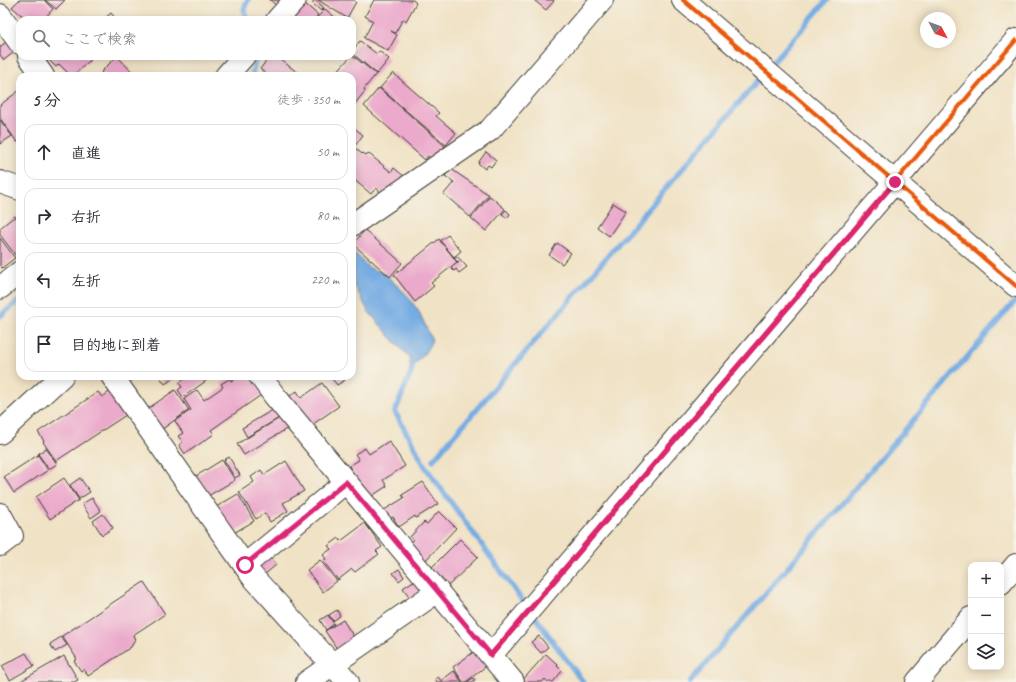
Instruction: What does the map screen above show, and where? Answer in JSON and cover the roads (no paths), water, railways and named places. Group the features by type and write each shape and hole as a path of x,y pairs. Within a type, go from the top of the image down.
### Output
{"street":[{"path":"281,16 296,0"},
{"path":"356,222 490,130 602,0"},
{"path":"683,0 1016,286"},
{"path":"0,15 16,38"},
{"path":"491,655 1016,40"},
{"path":"32,60 40,72"},
{"path":"230,72 240,60"},
{"path":"0,182 16,188"},
{"path":"0,288 16,275"},
{"path":"0,433 58,380"},
{"path":"115,380 252,576 348,682"},
{"path":"263,380 513,682"},
{"path":"245,565 346,482"},
{"path":"0,514 12,536 0,545"},
{"path":"1004,579 1016,565"},
{"path":"307,682 438,591"},
{"path":"917,682 968,622"}],"water":[{"path":"356,254 368,267 386,275 407,295 419,312 432,340 417,362 410,367 410,357 368,311 356,288"}],"waterway":[{"path":"246,16 244,9 248,0"},
{"path":"769,67 827,0"},
{"path":"253,72 255,60"},
{"path":"433,460 761,77 763,79"},
{"path":"690,682 1016,300"},
{"path":"0,316 16,303"},
{"path":"414,359 411,372 395,412 426,468 524,603"},
{"path":"535,617 583,682"}]}
